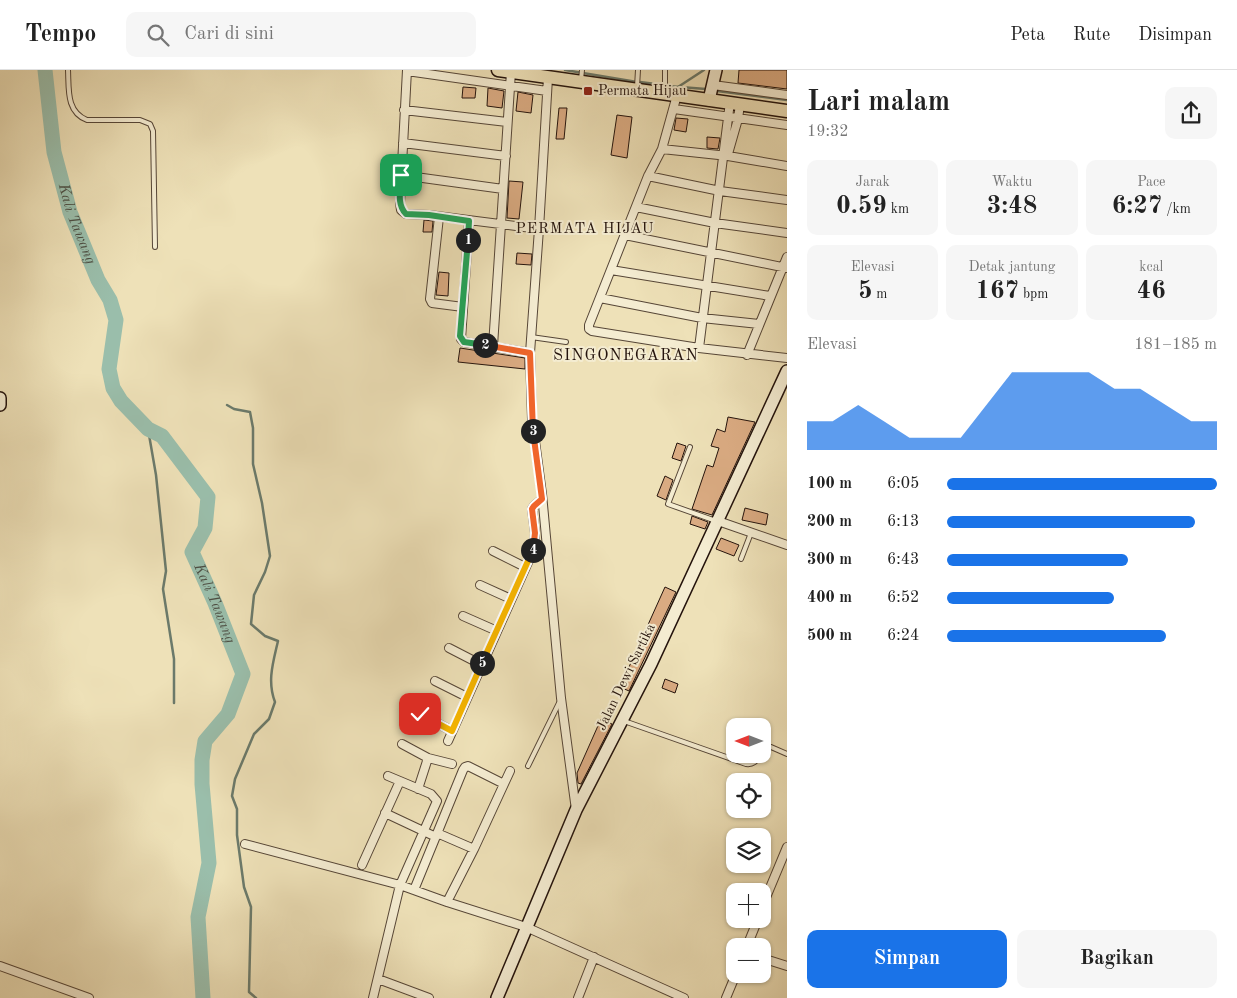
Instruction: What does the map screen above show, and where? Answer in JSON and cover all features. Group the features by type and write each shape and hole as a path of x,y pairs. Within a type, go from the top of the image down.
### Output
{"main road":[{"path":"498,70 511,72 547,84 581,76 670,94 785,111"},
{"path":"709,100 716,70"},
{"name":"Jalan Dewi Sartika","path":"497,998 576,810 651,664 783,388 787,370"},
{"path":"0,398 0,405"}],"street":[{"path":"539,229 406,214 402,210 400,203 407,70 510,86 547,84 539,229 530,353 532,419 542,499 561,698 576,810"},
{"path":"493,346 511,72"},
{"path":"713,85 787,95"},
{"path":"670,94 674,109 662,149 648,176 589,329 699,348 787,358"},
{"path":"699,348 729,117 735,103"},
{"path":"725,158 738,119 735,103"},
{"path":"674,109 784,125 785,111"},
{"path":"404,110 508,122"},
{"path":"403,143 506,156"},
{"path":"662,149 787,166"},
{"path":"401,175 504,189"},
{"path":"648,176 720,191 787,200"},
{"path":"636,207 715,223 787,233"},
{"path":"439,217 430,299 432,303 463,307"},
{"path":"469,221 461,339 464,342 530,353"},
{"path":"625,235 785,268"},
{"path":"747,354 770,296 785,268 787,257"},
{"path":"611,270 770,296"},
{"path":"600,298 702,318 759,324"},
{"path":"448,741 534,549 535,533 532,509 542,499"},
{"path":"718,522 787,546"},
{"path":"493,551 525,567"},
{"path":"480,585 511,599"},
{"path":"463,616 497,631"},
{"path":"449,648 482,665"},
{"path":"435,681 467,697"},
{"path":"420,714 452,731"},
{"path":"402,744 428,758 452,764"},
{"path":"418,789 428,758"},
{"path":"414,890 465,767 468,766 504,784"},
{"path":"447,902 510,771"},
{"path":"374,998 400,885 437,801 431,794 388,776"},
{"path":"362,865 400,781"},
{"path":"385,813 423,831 474,849"},
{"path":"245,844 400,885 526,927 684,998"},
{"path":"771,885 787,847"},
{"path":"578,998 594,956"},
{"path":"771,961 787,966"},
{"path":"0,966 88,998"},
{"path":"378,979 429,998"},
{"path":"726,998 732,983"}],"lane":[{"path":"68,70 71,104 73,110 81,118 87,120 140,120 150,124 153,131 155,246"},
{"path":"638,70 638,86"},
{"path":"665,70 670,94"},
{"path":"531,337 566,342"},
{"path":"690,447 668,504 718,522"},
{"path":"741,559 751,533"},
{"path":"528,766 561,698"},
{"path":"622,720 726,757"},
{"path":"771,747 787,754"}],"building":[{"path":"739,70 787,70 787,89 738,83"},
{"path":"463,87 476,88 475,98 462,98"},
{"path":"488,88 504,91 502,108 487,106"},
{"path":"518,92 533,95 531,113 516,111"},
{"path":"559,108 567,108 564,139 556,139"},
{"path":"617,115 632,117 627,158 611,155"},
{"path":"676,118 688,119 686,132 674,130"},
{"path":"707,137 720,138 718,149 707,148"},
{"path":"509,181 523,182 519,219 507,218"},
{"path":"424,220 433,221 432,232 423,232"},
{"path":"517,253 532,254 531,265 516,264"},
{"path":"439,272 449,273 448,296 436,295"},
{"path":"460,348 525,358 525,369 458,362"},
{"path":"728,417 755,422 712,515 692,509 707,465 713,467 719,448 711,446 717,429 725,432"},
{"path":"677,443 686,446 681,461 672,458"},
{"path":"665,476 673,480 666,500 657,496"},
{"path":"745,508 768,514 766,525 742,520"},
{"path":"692,516 708,522 705,529 690,524"},
{"path":"721,538 739,545 734,556 716,549"},
{"path":"665,587 676,592 629,691 620,687"},
{"path":"665,679 678,684 675,693 662,688"},
{"path":"601,719 612,724 581,784 578,783 577,773"}],"waterway":[{"name":"Kali Tawang","path":"45,70 54,152 70,212 98,280 110,300 116,320 109,369 113,388 121,401 148,429 162,436 208,497 205,528 192,552 215,603 243,674 228,714 205,741 202,760 202,784 209,863 198,917 203,998"},
{"path":"565,70 637,82"},
{"path":"678,87 704,70"},
{"path":"640,82 663,85"},
{"path":"667,86 706,89"},
{"path":"717,91 787,100"},
{"path":"227,405 234,409 250,412 253,428 253,464 262,503 270,556 254,595 251,624 265,636 278,641 271,679 275,702 269,719 254,734 235,779 232,796 237,809 237,835 244,887 251,907 249,992 256,998"},
{"path":"148,429 156,475 166,571 163,589 174,659 174,703"}],"place":[{"name":"Permata Hijau","path":"588,91"}],"district":[{"name":"PERMATA HIJAU","path":"585,229"},
{"name":"SINGONEGARAN","path":"626,356"}],"route":[{"path":"401,175 400,203 402,210 406,214 429,215 469,221 460,336 462,341 530,353 532,419 542,499 532,509 535,533 534,549 452,731 420,714"}]}
